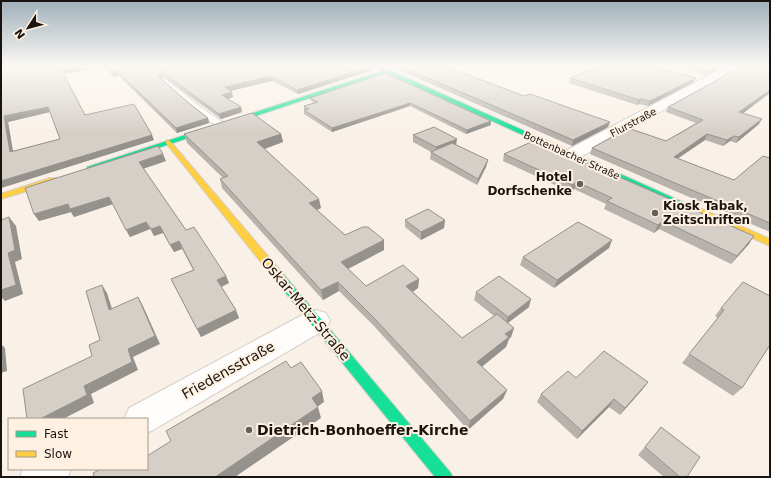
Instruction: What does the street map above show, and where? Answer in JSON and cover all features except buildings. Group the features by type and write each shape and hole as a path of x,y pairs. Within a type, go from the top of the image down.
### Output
{"street":[{"path":"84,170 220,125 322,88"},
{"name":"Bottenbacher Straße","path":"424,88 571,155 770,242"},
{"name":"Flurstraße","path":"571,155 695,88"},
{"name":"Oskar-Metz-Straße","path":"168,142 445,477"},
{"path":"1,197 62,177"},
{"name":"Friedensstraße","path":"143,418 316,321"},
{"path":"38,477 50,470"}],"lane":[{"path":"174,88 200,111 220,125"}],"traffic: fast":[{"path":"91,167 333,88"},
{"path":"425,88 692,208"},
{"path":"280,278 445,477"}],"traffic: slow":[{"path":"168,142 280,278"},
{"path":"1,197 53,180"},
{"path":"692,208 770,243"}],"place":[{"name":"Hotel Dorfschenke","path":"580,184"},
{"name":"Kiosk Tabak, Zeitschriften","path":"655,213"},
{"name":"Dietrich-Bonhoeffer-Kirche","path":"249,430"}]}
